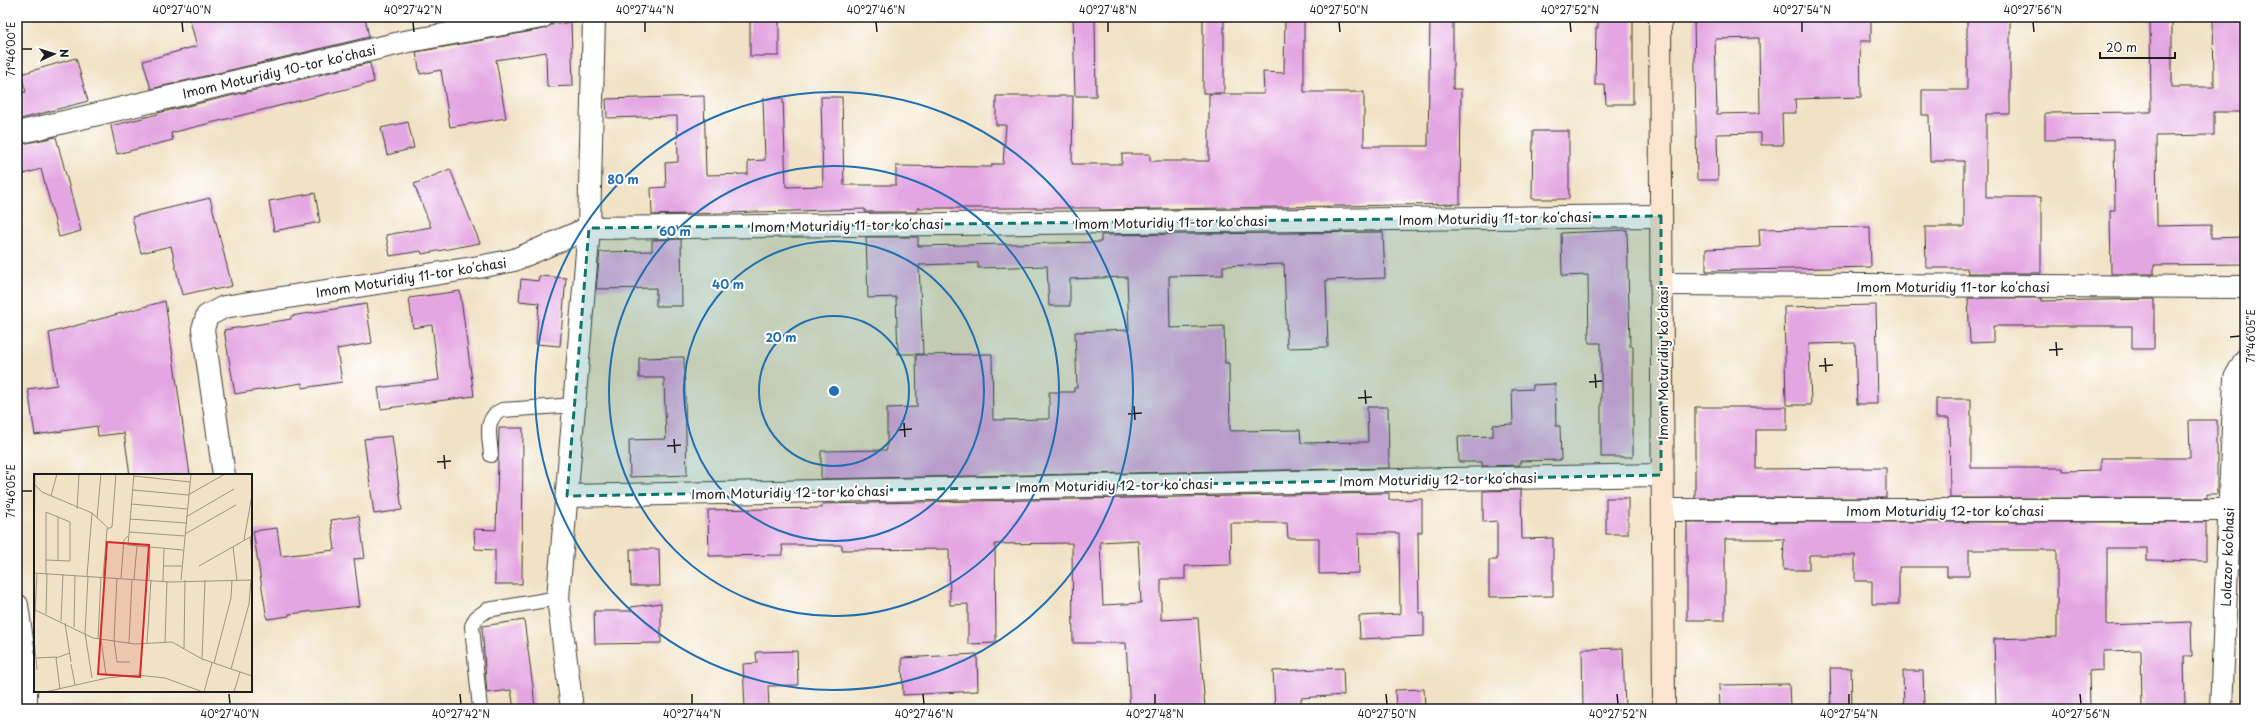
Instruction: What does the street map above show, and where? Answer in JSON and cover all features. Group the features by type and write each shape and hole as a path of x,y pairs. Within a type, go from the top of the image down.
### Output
{"street":[{"name":"Imom Moturidiy 10-tor koʻchasi","path":"17,133 404,42 542,17"},
{"path":"572,709 558,598 589,228 594,17"},
{"name":"Imom Moturidiy koʻchasi","path":"1660,17 1662,284 1661,475 1663,510 1664,709"},
{"name":"Imom Moturidiy 11-tor koʻchasi","path":"224,474 203,329 207,316 224,307 479,267 514,260 589,228 1661,216"},
{"name":"Imom Moturidiy 11-tor koʻchasi","path":"1662,284 2245,287"},
{"name":"Lolazor ko‘chasi","path":"2221,709 2228,510 2235,378 2245,360"},
{"name":"Imom Moturidiy 12-tor koʻchasi","path":"567,496 1661,475"},
{"name":"Imom Moturidiy 12-tor koʻchasi","path":"1663,510 2228,510"},
{"path":"17,605 26,669 26,709"}],"lane":[{"path":"491,455 489,422 494,414 502,410 575,405"},
{"path":"480,709 472,626 476,618 487,610 558,598"}],"highlighted area":[{"path":"1661,216 1661,475 567,496 589,228"}],"building":[{"path":"189,17 365,17 369,37 151,89 143,61 197,46"},
{"path":"441,17 472,17 442,22"},
{"path":"750,17 779,17 779,56 750,56"},
{"path":"1073,17 1095,17 1096,96 1075,96"},
{"path":"1203,17 1224,17 1224,93 1203,93"},
{"path":"1285,17 1304,17 1304,92 1364,92 1364,146 1428,146 1430,17 1453,17 1453,89 1461,89 1460,204 1100,210 1100,208 917,208 917,212 865,212 865,209 652,215 651,188 666,187 665,163 678,162 677,116 607,118 606,99 704,96 706,175 748,174 748,161 765,160 763,99 783,98 786,187 823,186 821,97 842,97 844,185 896,185 896,166 992,167 992,164 1003,164 1006,125 996,125 996,96 1073,96 1072,164 1122,164 1122,154 1150,154 1150,161 1209,161 1209,94 1264,94 1263,72 1284,73"},
{"path":"1598,17 1633,17 1633,104 1606,104 1605,85 1595,85 1596,28 1598,28"},
{"path":"1694,17 1871,17 1871,41 1860,41 1861,97 1795,99 1796,113 1782,113 1783,145 1761,145 1761,133 1717,134 1718,180 1697,180","holes":["1759,38 1760,113 1717,114 1715,39"]},
{"path":"1967,17 2002,17 2002,20 2010,19 2010,114 1986,114 1986,197 2041,197 2041,273 1968,273 1967,268 1926,268 1925,227 1964,227 1964,161 1930,161 1929,115 1922,115 1922,90 1967,90"},
{"path":"2150,17 2172,17 2172,87 2214,87 2213,17 2245,17 2245,112 2214,112 2214,135 2156,136 2157,226 2211,225 2211,238 2245,237 2245,264 2154,265 2154,274 2111,274 2110,210 2115,210 2114,139 2045,140 2045,113 2151,112"},
{"path":"571,22 573,86 547,87 546,52 496,60 506,118 450,127 441,70 420,74 416,52 544,29 551,25"},
{"path":"76,58 88,101 17,120 17,94 26,92 21,74"},
{"path":"370,63 374,82 171,133 173,140 117,154 111,126 158,113"},
{"path":"408,122 414,148 387,155 381,128"},
{"path":"1533,131 1569,131 1569,199 1532,199"},
{"path":"56,137 81,231 59,237 41,169 17,176 17,145"},
{"path":"450,169 480,243 422,254 421,251 390,256 386,235 431,227 414,184"},
{"path":"315,193 320,222 274,231 269,201"},
{"path":"210,198 232,286 213,290 213,288 182,295 171,246 141,253 132,217"},
{"path":"1870,227 1871,267 1706,271 1706,249 1760,247 1759,229"},
{"path":"1627,230 1630,346 1633,346 1633,457 1601,457 1601,343 1589,343 1588,275 1562,276 1561,233"},
{"path":"1383,232 1385,278 1326,280 1328,347 1287,348 1284,264 1223,266 1223,275 1169,276 1170,328 1224,326 1225,363 1229,363 1230,431 1300,430 1301,443 1368,442 1367,407 1388,407 1389,468 821,479 821,451 887,450 887,408 917,407 916,355 992,354 993,420 1049,419 1049,392 1074,392 1074,388 1077,388 1075,332 1129,330 1127,277 1070,279 1070,306 1049,306 1047,266 978,268 978,263 919,265 923,354 898,354 896,297 868,298 866,237 918,237 918,246 1101,242 1101,235"},
{"path":"681,239 682,306 656,306 656,288 596,289 600,252 652,251 652,240"},
{"path":"539,276 566,278 560,346 536,344 539,303 519,301 521,279 538,281"},
{"path":"460,291 474,396 381,409 378,388 439,380 432,325 413,328 409,298"},
{"path":"1968,298 2042,298 2042,301 2154,299 2154,349 2132,349 2132,326 1993,326 1993,342 1970,343"},
{"path":"165,301 190,474 130,474 124,433 98,436 97,426 35,435 28,389 57,385 49,333"},
{"path":"366,304 372,343 337,349 342,382 302,388 302,383 235,394 224,330 291,319 291,316"},
{"path":"1876,305 1878,404 1857,404 1855,343 1809,344 1811,405 1786,405 1784,307"},
{"path":"684,357 687,475 630,477 629,440 666,439 664,378 639,378 639,358"},
{"path":"1555,384 1556,426 1560,426 1561,460 1520,461 1520,465 1482,466 1482,462 1459,462 1458,437 1493,436 1493,425 1513,424 1512,390 1533,389 1533,385"},
{"path":"1936,399 1971,399 1971,468 2063,468 2063,471 2101,470 2101,458 2190,458 2189,420 2217,420 2217,494 2207,494 2207,498 1950,498 1949,418 1936,418"},
{"path":"1695,407 1787,407 1787,430 1756,430 1756,469 1886,468 1886,498 1695,498"},
{"path":"499,428 523,428 522,584 495,584 495,550 475,549 474,529 496,530"},
{"path":"392,436 402,510 374,514 364,439"},
{"path":"1521,490 1522,539 1553,538 1553,596 1489,597 1489,560 1497,560 1497,521 1483,522 1483,491"},
{"path":"1389,493 1389,500 1422,499 1422,532 1418,532 1419,613 1424,613 1424,636 1360,639 1359,616 1400,614 1399,533 1358,533 1359,573 1319,574 1319,538 1288,538 1287,523 1230,523 1231,565 1185,566 1185,579 1161,579 1161,620 1198,618 1205,709 1130,709 1126,643 1073,643 1072,543 995,544 996,643 968,644 968,604 950,605 949,549 842,550 842,545 782,545 783,555 709,556 708,510 822,508 822,504","holes":["1138,540 1141,603 1103,605 1100,542"]},
{"path":"1606,498 1628,498 1628,534 1606,534"},
{"path":"359,516 365,558 354,559 360,606 289,614 289,616 267,619 253,531 277,528 281,556 335,550 331,520"},
{"path":"1687,522 2206,522 2206,561 2147,560 2147,548 2107,548 2107,625 2191,622 2192,656 2184,656 2185,709 2142,709 2141,650 2103,651 2103,670 2089,671 2090,709 1996,709 1994,639 2057,637 2057,550 1969,550 1969,576 1947,576 1947,567 1899,567 1899,604 1872,604 1872,581 1855,581 1855,555 1809,555 1809,570 1783,570 1784,539 1725,539 1725,620 1687,620"},
{"path":"630,549 659,549 660,586 631,586"},
{"path":"661,603 661,643 595,644 594,611 631,611 631,607"},
{"path":"524,620 535,709 514,709 511,690 487,693 482,626"},
{"path":"1623,648 1625,709 1583,709 1582,649"},
{"path":"797,651 798,685 768,686 769,709 745,709 743,664 757,663 756,652"},
{"path":"977,654 978,691 903,695 902,658"},
{"path":"1343,668 1344,695 1301,698 1301,709 1275,709 1273,671"},
{"path":"1830,668 1851,668 1852,709 1831,709"},
{"path":"1903,671 1923,671 1924,709 1904,709"},
{"path":"1789,684 1790,709 1720,709 1719,685"},
{"path":"1424,689 1425,709 1396,709 1395,690"}]}
